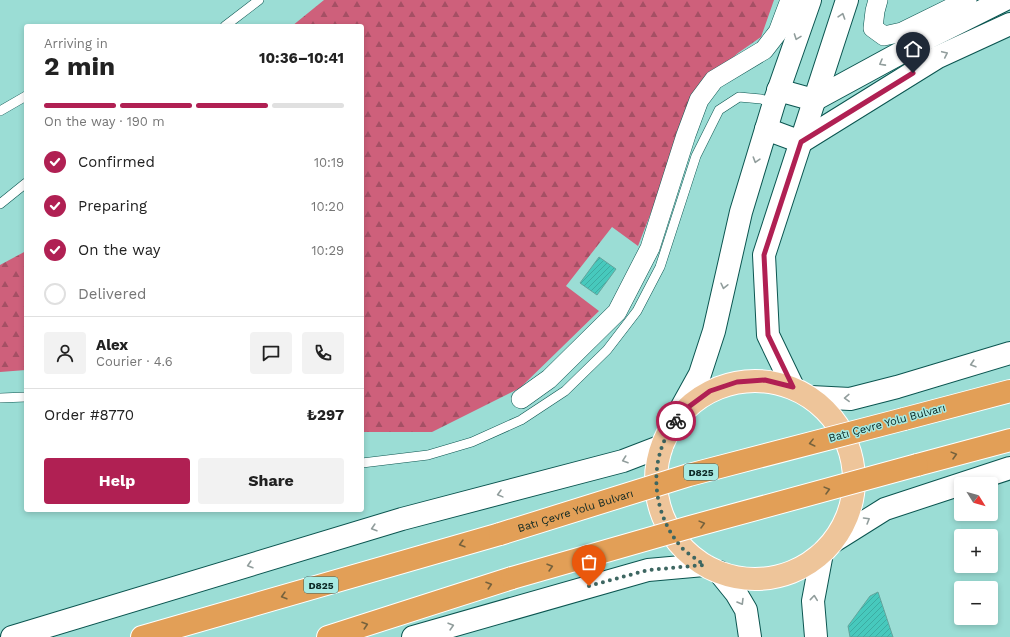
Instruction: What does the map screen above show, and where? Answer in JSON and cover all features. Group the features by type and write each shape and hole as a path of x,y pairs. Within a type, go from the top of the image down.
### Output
{"highway":[{"name":"Batı Çevre Yolu Bulvarı","path":"142,637 500,534 689,475 1010,391"},
{"path":"328,637 512,578 690,527 1010,440"}],"main road":[{"path":"765,380 802,392 835,419 850,448 855,480 849,512 828,547 804,566 784,575 762,579 740,578 711,569 683,548 667,526 658,500 656,473 665,438 687,408 710,391 737,382 765,380"}],"street":[{"path":"521,399 549,379 617,312 650,248 686,135 699,100 714,80 764,50 778,32 790,0"},
{"path":"12,637 402,519 623,461 665,438 700,374 714,331 741,212 776,96 810,0"},
{"path":"847,0 764,255 768,335 802,392 850,399 897,387 1010,353"},
{"path":"878,0 873,28 884,36 902,32 967,0"},
{"path":"776,96 814,100 928,38 1004,0"},
{"path":"801,142 938,57 1010,24"},
{"path":"766,129 801,142"},
{"path":"816,637 813,601 828,547 885,509 1010,468"},
{"path":"413,637 648,570 711,569 736,593 746,610 750,637"}],"lane":[{"path":"228,24 259,0"},
{"path":"364,462 428,455 472,442 521,420 564,391 607,350 637,311 660,267 696,156 719,110 739,97 761,99 776,96"},
{"path":"0,111 24,97"},
{"path":"0,204 24,185"},
{"path":"0,398 24,397"}],"green space":[{"path":"324,0 774,0 761,37 738,53 698,88 638,246 612,227 566,286 599,311 520,388 432,432 364,432 364,24 294,24"},
{"path":"24,252 24,370 0,372 0,265"}],"building":[{"path":"599,257 616,269 597,295 580,283"},
{"path":"878,592 893,637 850,637 848,626 870,596"}],"way so far":[{"path":"589,586 648,570 704,565 683,548 667,526 658,500 656,473 662,446 669,430 676,421"}],"route":[{"path":"676,421 687,408 710,391 737,382 765,380 793,387 768,335 764,255 801,142 913,73"}]}
